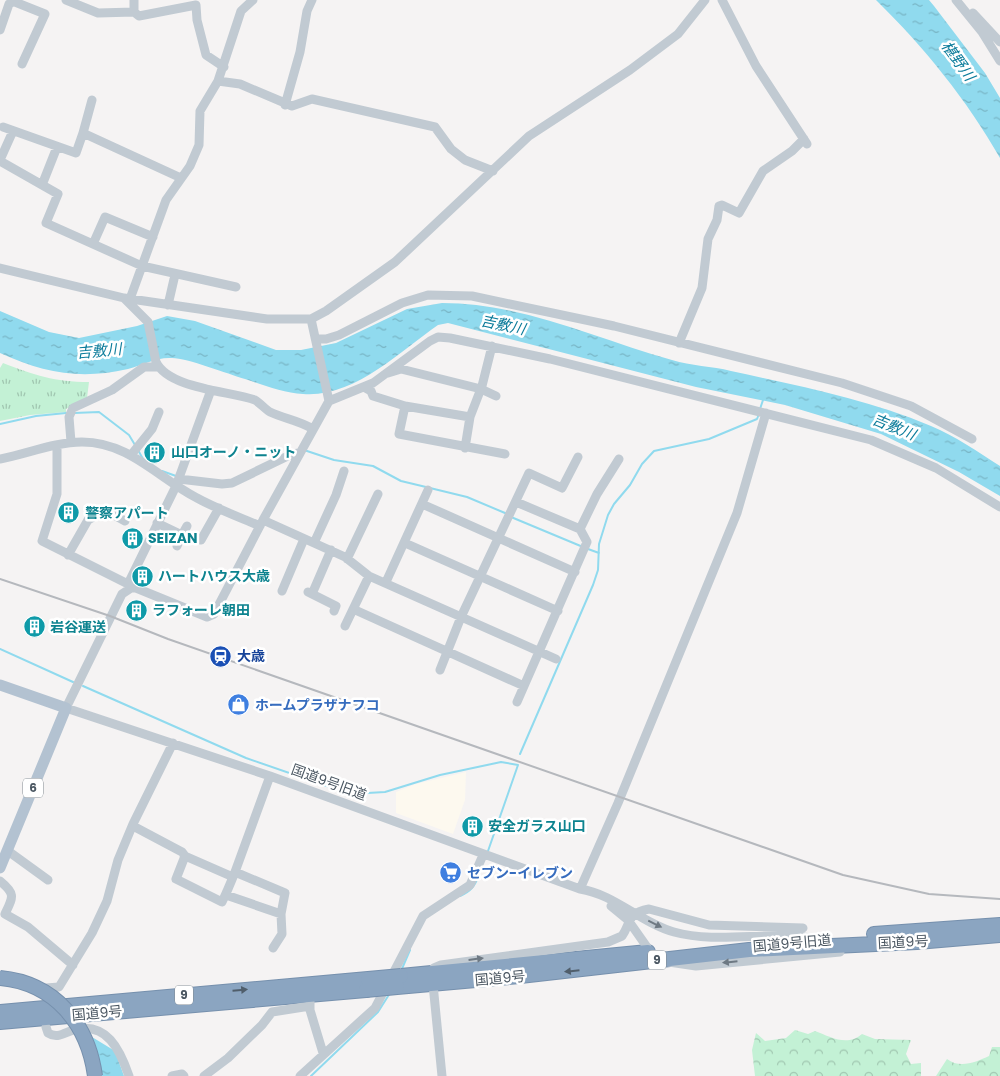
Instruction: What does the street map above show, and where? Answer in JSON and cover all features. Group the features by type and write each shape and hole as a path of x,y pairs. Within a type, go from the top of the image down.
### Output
{"highway":[{"name":"国道9号","path":"432,979 807,933 1000,925"},
{"name":"国道9号","path":"0,1012 367,985 748,950 917,942 1000,935"},
{"path":"0,978 26,983 58,1000 76,1020 81,1030 93,1060 95,1076"},
{"name":"国道9号","path":"0,1022 310,1001 367,985"}],"main road":[{"path":"0,685 66,708"},
{"name":"6","path":"0,868 66,708"}],"street":[{"path":"66,0 98,13 134,12 139,16 196,5 197,20 206,54 224,67"},
{"path":"134,0 134,12"},
{"path":"127,298 142,266 166,200 190,166 200,145 200,111 224,67 241,11 253,0"},
{"path":"285,105 300,52 307,11 312,0"},
{"path":"0,268 127,298 168,305 267,319 311,319 326,311 395,262 529,136 630,70 678,34 705,0"},
{"path":"679,343 702,288 708,239 717,220 719,206 722,205 739,213 763,171 805,141 756,66 722,0"},
{"path":"957,0 1000,42"},
{"path":"957,0 982,32 1000,61"},
{"path":"0,30 11,1 45,14 22,64"},
{"path":"218,81 240,84 285,105 292,106 312,98 435,127 451,149 465,160 493,171"},
{"path":"3,128 76,153 92,100"},
{"path":"13,131 0,160 58,194 46,223 142,266 236,288"},
{"path":"83,133 181,178"},
{"path":"42,185 57,147"},
{"path":"93,244 105,217 153,238"},
{"path":"168,305 174,279"},
{"path":"316,338 326,339 339,335 402,303 428,295 454,294 472,296 614,326 842,384 919,410 972,439"},
{"path":"127,298 148,322 157,364 181,380 211,390 257,401 272,412 290,417 313,429"},
{"path":"57,446 57,494 42,541 130,586 210,617 214,614 328,398 311,319"},
{"path":"328,398 364,387 421,345 438,337 492,346 765,412 871,440 936,468 1000,507"},
{"path":"465,448 470,417 481,389 492,346"},
{"path":"71,442 68,417 73,408 112,390 144,367 157,364"},
{"path":"385,373 402,369 481,389 496,396"},
{"path":"364,387 371,391 374,396 405,406 470,417"},
{"path":"66,708 117,601 130,586 157,523 177,483 211,390"},
{"path":"405,406 400,434 465,448 505,454"},
{"path":"131,455 152,429 159,412"},
{"path":"580,890 618,803 737,513 765,412"},
{"path":"0,459 71,442 111,445 219,508 331,550 347,559 369,576 556,659"},
{"path":"177,483 232,483 292,454 299,453"},
{"path":"440,670 461,617 529,474 562,488 578,457"},
{"path":"580,529 597,494 619,459"},
{"path":"314,543 336,495 344,471"},
{"path":"386,582 428,490"},
{"path":"347,559 378,494"},
{"path":"516,502 580,529 587,542 517,702"},
{"path":"422,504 575,572"},
{"path":"195,539 201,540 219,508"},
{"path":"68,555 88,520 105,510 124,521"},
{"path":"157,523 182,536"},
{"path":"177,546 187,526"},
{"path":"282,591 304,539"},
{"path":"405,543 558,611"},
{"path":"331,550 310,593 336,606"},
{"path":"345,626 369,576"},
{"path":"353,609 524,686"},
{"name":"国道9号旧道","path":"66,708 270,776 580,890 590,891 663,928 696,936 807,933"},
{"path":"44,1002 46,988 60,987 107,901 118,860 173,743"},
{"path":"186,856 176,879 222,902 234,875 270,776"},
{"path":"133,826 182,852 186,856 285,893 281,914 282,934 272,948"},
{"path":"8,850 48,880"},
{"path":"300,1076 323,1053 375,1008 423,916 470,885 483,855"},
{"path":"0,881 12,892 13,898 5,914 28,927 73,965"},
{"name":"国道9号旧道","path":"580,890 587,896 615,908 628,920 647,947"},
{"path":"226,895 281,914"},
{"path":"442,1076 432,979 434,968 441,965 608,942 622,936 628,920 649,909 709,925 807,933"},
{"name":"国道9号旧道","path":"669,962 696,966 898,948 917,942"},
{"path":"204,1076 228,1058 262,1025 272,1012 310,1001 323,1053"},
{"path":"46,1027 48,1033 59,1036 86,1028 103,1033 117,1047 129,1076"},
{"path":"172,1076 182,1074 184,1076"}],"shaded area":[{"path":"466,772 465,800 453,834 396,813 396,792 416,784"}],"green space":[{"path":"3,363 45,377 66,381 89,382 87,398 66,409 66,412 30,415 0,421 0,368"},
{"path":"795,1030 808,1034 815,1031 839,1040 851,1040 862,1034 875,1039 911,1040 906,1054 911,1064 921,1063 921,1076 755,1076 752,1050 756,1033 765,1041 786,1038"},
{"path":"992,1047 1000,1047 1000,1076 936,1076 947,1059 957,1064 973,1062 989,1056"}],"water":[{"name":"椹野川","path":"876,0 929,0 934,6 985,73 1000,98 1000,158 973,115 944,75 911,36"},
{"name":"吉敷川","path":"442,303 472,305 530,315 679,362 724,369 882,408 949,434 1000,466 1000,496 959,472 881,434 785,405 696,387 448,323 438,325 392,360 358,381 340,389 322,393 303,394 281,390 197,363 172,358 160,359 111,372 78,374 47,370 0,353 0,311 49,332 79,338 137,326 167,316 195,321 276,350 301,350 336,343 407,309"},
{"path":"92,1037 115,1051 124,1076 91,1076 90,1045"}],"waterway":[{"path":"760,409 763,400"},
{"path":"74,413 99,412 129,435 135,445"},
{"path":"0,424 36,416 66,413"},
{"path":"520,754 593,585 598,570 599,544 608,515 614,504 630,485 642,464 654,451 709,439 757,419 759,414"},
{"path":"138,450 143,459"},
{"path":"304,450 334,460 373,466 401,481 426,487"},
{"path":"162,471 176,476"},
{"path":"430,488 467,497 505,513"},
{"path":"511,517 583,547"},
{"path":"588,549 599,553"},
{"path":"0,649 73,682"},
{"path":"83,686 246,758 350,794 385,792 440,775 501,762 518,765 488,851"},
{"path":"460,896 472,888 479,875"},
{"path":"401,971 410,950"},
{"path":"311,1076 378,1012 390,993"}],"railway":[{"path":"0,579 110,616 168,639 843,875 929,894 1000,899"}],"place":[{"name":"山口オーノ・ニット","path":"155,452"},
{"name":"警察アパート","path":"69,513"},
{"name":"SEIZAN","path":"132,538"},
{"name":"ハートハウス大歳","path":"142,576"},
{"name":"ラフォーレ朝田","path":"136,610"},
{"name":"岩谷運送","path":"34,627"},
{"name":"大歳","path":"221,656"},
{"name":"ホームプラザナフコ","path":"239,705"},
{"name":"安全ガラス山口","path":"472,826"},
{"name":"セブン-イレブン","path":"451,873"}]}
